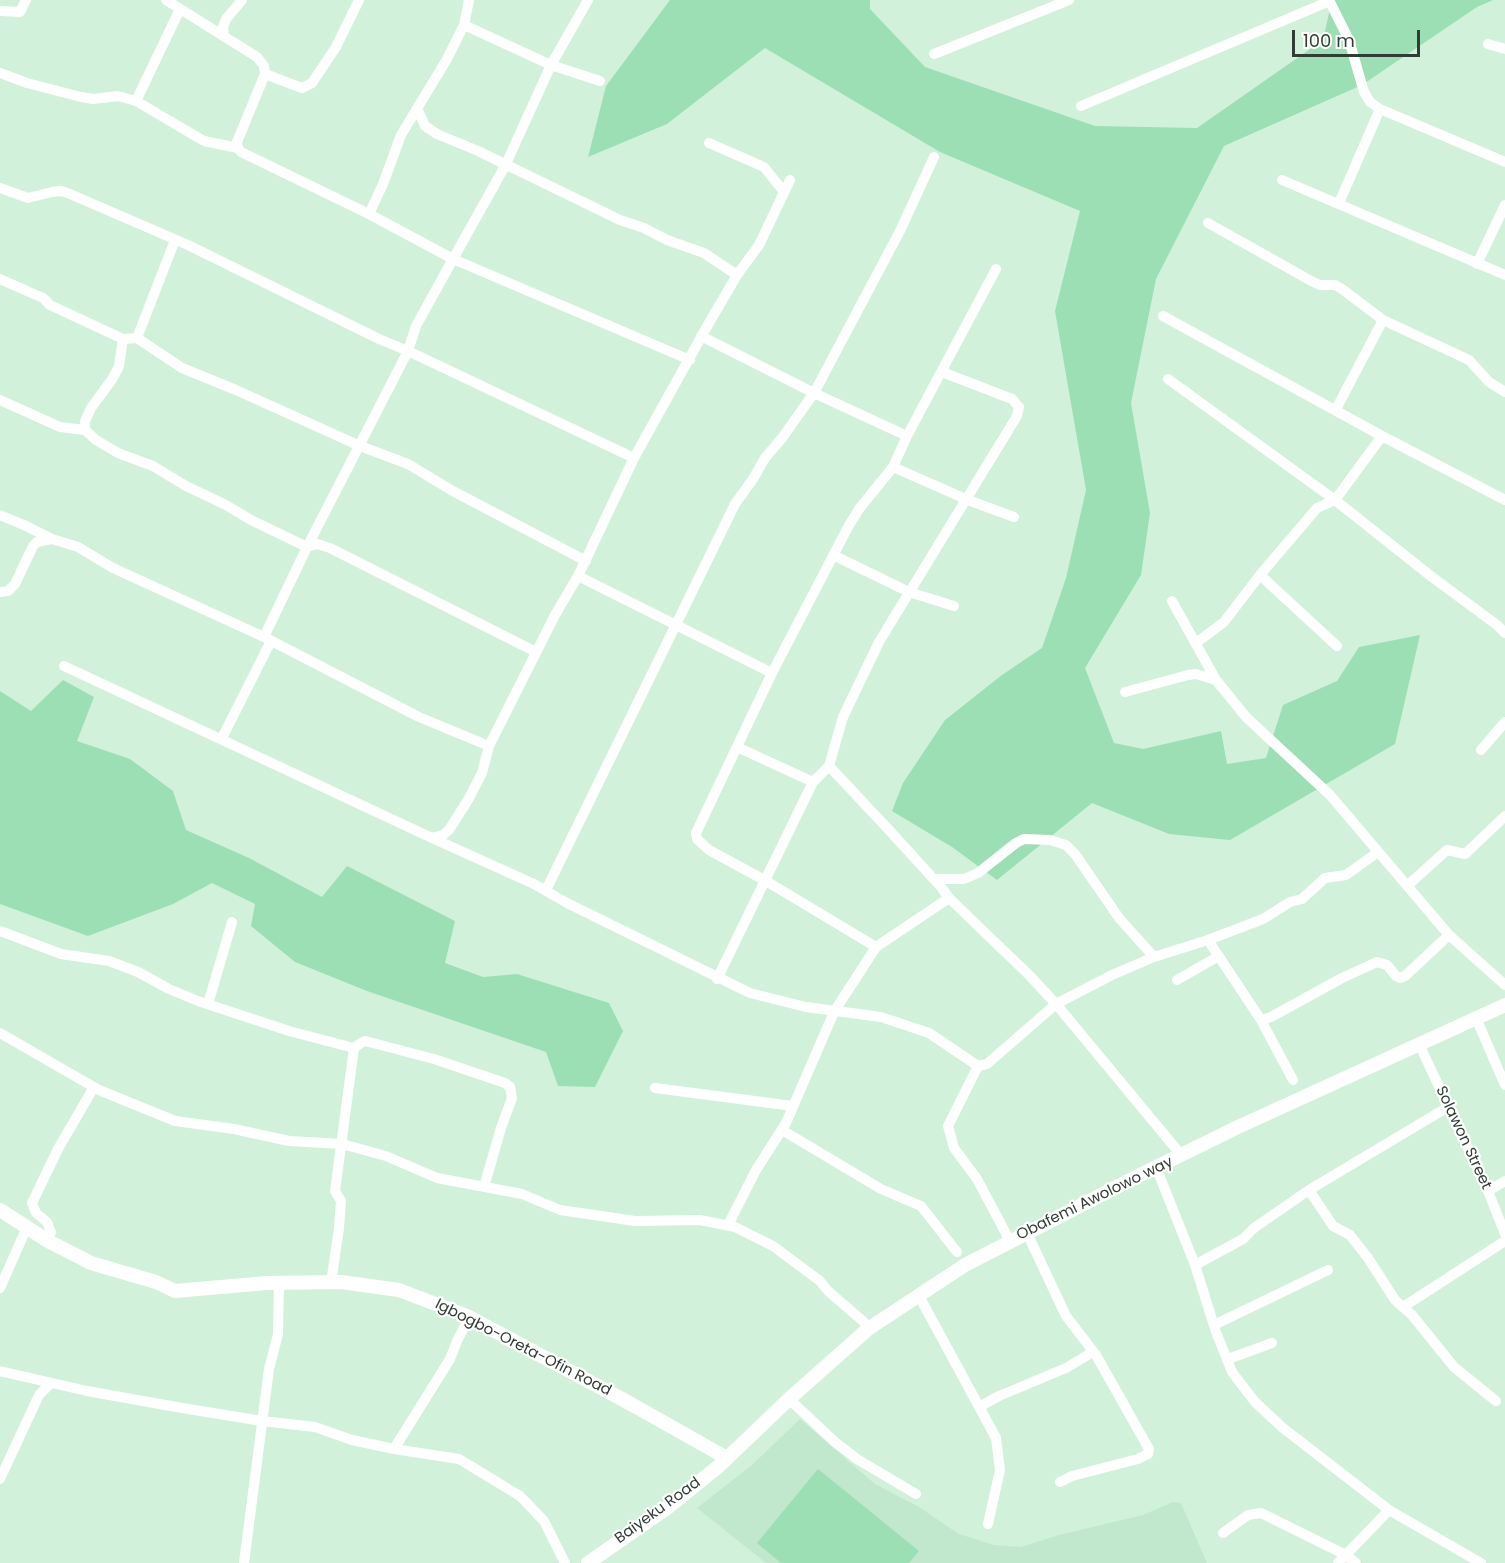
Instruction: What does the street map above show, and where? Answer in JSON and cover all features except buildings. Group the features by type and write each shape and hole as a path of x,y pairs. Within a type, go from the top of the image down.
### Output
{"main road":[{"name":"Obafemi Awolowo way","path":"727,1458 868,1329 965,1265 1156,1167 1278,1108 1505,1005"},
{"name":"Igbogbo-Oreta-Ofin Road","path":"0,1210 48,1241 91,1263 156,1282 175,1291 279,1283 331,1283 399,1290 469,1318 572,1371 727,1458"},
{"name":"Baiyeku Road","path":"588,1563 667,1508 727,1458"}],"street":[{"path":"0,10 20,12 26,0"},
{"path":"166,0 257,57 264,66 265,74 237,142 241,152 369,214 453,259 690,360"},
{"path":"224,36 223,27 226,19 242,0"},
{"path":"265,74 302,88 312,83 336,47 359,0"},
{"path":"369,214 401,135 418,110 464,25 470,0"},
{"path":"222,738 307,547 408,351 416,326 505,166 551,65 588,0"},
{"path":"934,54 1068,0"},
{"path":"1081,106 1329,1 1349,40 1364,92 1370,102 1380,109 1505,162"},
{"path":"136,101 180,9"},
{"path":"464,25 551,65 600,81"},
{"path":"1488,44 1505,49"},
{"path":"0,73 27,83 81,97 93,99 118,96 136,101 204,141 238,148"},
{"path":"1339,203 1380,109"},
{"path":"418,110 425,126 437,134 478,151 620,220 704,253 737,275"},
{"path":"709,143 764,167 784,192"},
{"path":"546,890 735,504 765,458 814,393 900,231 934,157"},
{"path":"432,838 443,835 449,830 482,773 489,746 536,652 586,561 634,458 690,360 701,336 737,275 759,245 790,180"},
{"path":"1282,180 1505,275"},
{"path":"0,188 32,198 61,191 175,240 379,339 634,458"},
{"path":"1478,264 1505,205"},
{"path":"1208,223 1313,282 1320,285 1335,285 1383,320 1469,360 1489,382 1505,392"},
{"path":"137,338 175,240"},
{"path":"876,947 766,881 709,850 697,839 696,833 772,673 833,555 859,509 893,467 907,436 996,269"},
{"path":"0,279 123,339 137,338 182,368 237,390 360,446 408,464 451,490 586,561"},
{"path":"1163,316 1382,436 1505,500"},
{"path":"1336,409 1383,320"},
{"path":"701,336 814,393 907,436"},
{"path":"85,430 85,421 91,408 119,366 123,339"},
{"path":"717,979 813,782 828,766 843,717 879,642 968,500 1017,416 1018,407 1012,399 942,372"},
{"path":"1168,379 1335,500 1505,633"},
{"path":"0,392 3,401 60,427 85,430 96,440 118,453 153,466 186,486 307,547 317,544 325,546 536,652"},
{"path":"1196,643 1224,622 1260,575 1317,508 1335,500 1382,436"},
{"path":"893,467 968,500 1014,517"},
{"path":"0,515 52,539 78,547 113,568 267,639 419,717 489,746"},
{"path":"0,592 8,591 15,584 33,546 37,542 52,539"},
{"path":"833,555 909,592 954,606"},
{"path":"1260,575 1337,646"},
{"path":"578,576 772,673"},
{"path":"1172,601 1216,680 1246,717 1330,795 1449,935 1505,985"},
{"path":"64,666 546,890 567,903 686,961 717,979 750,993 834,1012 881,1017 929,1033 971,1063 978,1065 987,1064 1056,1004 1112,975 1154,957 1263,919 1290,902 1302,899 1325,878 1346,875 1378,852"},
{"path":"1125,692 1188,675 1196,674 1216,680"},
{"path":"1481,750 1505,722"},
{"path":"737,747 813,782"},
{"path":"828,766 949,898 1056,1004 1182,1156"},
{"path":"1407,886 1447,850 1465,854 1505,816"},
{"path":"934,879 964,879 978,873 1016,843 1024,840 1050,840 1066,845 1075,854 1119,918 1154,957"},
{"path":"728,1226 756,1170 782,1130 834,1012 876,947 949,898"},
{"path":"207,1004 232,922"},
{"path":"0,931 61,954 86,956 115,963 207,1004 289,1030 354,1048 365,1041 434,1059 506,1083 510,1087 512,1098 484,1187"},
{"path":"1261,1020 1377,962 1387,965 1400,978 1405,976 1449,935"},
{"path":"1208,940 1261,1020 1293,1080"},
{"path":"1177,980 1219,956"},
{"path":"1476,1018 1505,1085"},
{"path":"0,1033 94,1087 175,1120 234,1129 289,1141 342,1144 386,1156 437,1178 522,1194 560,1210 635,1221 700,1220 735,1227 773,1246 811,1274 856,1314 868,1329"},
{"name":"Solawon Street","path":"1419,1044 1488,1191 1505,1234"},
{"path":"331,1283 341,1201 335,1191 354,1048"},
{"path":"978,1065 948,1126 954,1148 977,1179 1010,1241"},
{"path":"48,1241 51,1232 47,1222 36,1213 32,1203 58,1149 94,1087"},
{"path":"655,1088 793,1106"},
{"path":"1195,1265 1243,1239 1254,1228 1309,1190 1448,1107"},
{"path":"782,1130 881,1189 921,1206 957,1252"},
{"path":"1156,1167 1195,1265 1232,1372 1255,1402 1283,1428 1389,1510 1481,1563"},
{"path":"1488,1191 1505,1181"},
{"path":"1309,1190 1333,1226 1350,1235 1368,1258 1388,1293 1404,1306 1454,1367 1496,1401"},
{"path":"0,1288 27,1227"},
{"path":"1027,1233 1066,1316 1093,1352 1149,1449 1149,1452 1138,1459 1072,1476 1060,1482"},
{"path":"1404,1306 1505,1241"},
{"path":"1214,1325 1328,1270"},
{"path":"244,1563 269,1369 278,1334 279,1283"},
{"path":"919,1296 996,1438 1000,1470 988,1524"},
{"path":"394,1449 450,1359 469,1318"},
{"path":"1228,1359 1272,1343"},
{"path":"979,1407 999,1396 1066,1368 1093,1352"},
{"path":"0,1371 87,1391 262,1421 315,1427 352,1440 459,1459 520,1496 544,1521 565,1563"},
{"path":"35,1379 39,1395"},
{"path":"0,1479 39,1395 51,1383"},
{"path":"789,1399 834,1442 857,1459 916,1494"},
{"path":"1342,1559 1389,1510"},
{"path":"1223,1533 1248,1515 1261,1513 1342,1559 1356,1563"}],"shaded area":[{"path":"670,0 870,0 870,9 925,67 1095,126 1197,128 1323,40 1332,0 1493,0 1477,7 1362,85 1224,146 1156,279 1131,403 1150,513 1141,575 1085,668 1114,743 1143,749 1221,731 1227,764 1266,758 1283,705 1337,681 1359,647 1420,635 1395,744 1230,840 1169,834 1092,803 997,880 952,847 892,811 903,783 945,720 1002,675 1042,648 1066,578 1086,490 1055,311 1080,211 940,152 765,48 667,124 588,157 606,86"},
{"path":"63,680 94,697 77,741 130,759 173,791 186,830 249,858 322,897 347,866 455,921 445,963 483,977 517,974 609,1003 623,1031 595,1087 558,1086 546,1052 367,991 295,962 251,926 255,904 212,883 173,904 88,936 0,904 0,691 31,711"},
{"path":"800,1419 875,1484 919,1507 959,1534 994,1545 1021,1547 1059,1535 1143,1515 1173,1502 1181,1503 1207,1563 766,1563 697,1508 752,1465"},
{"path":"818,1469 919,1551 909,1563 781,1563 757,1543"}]}
